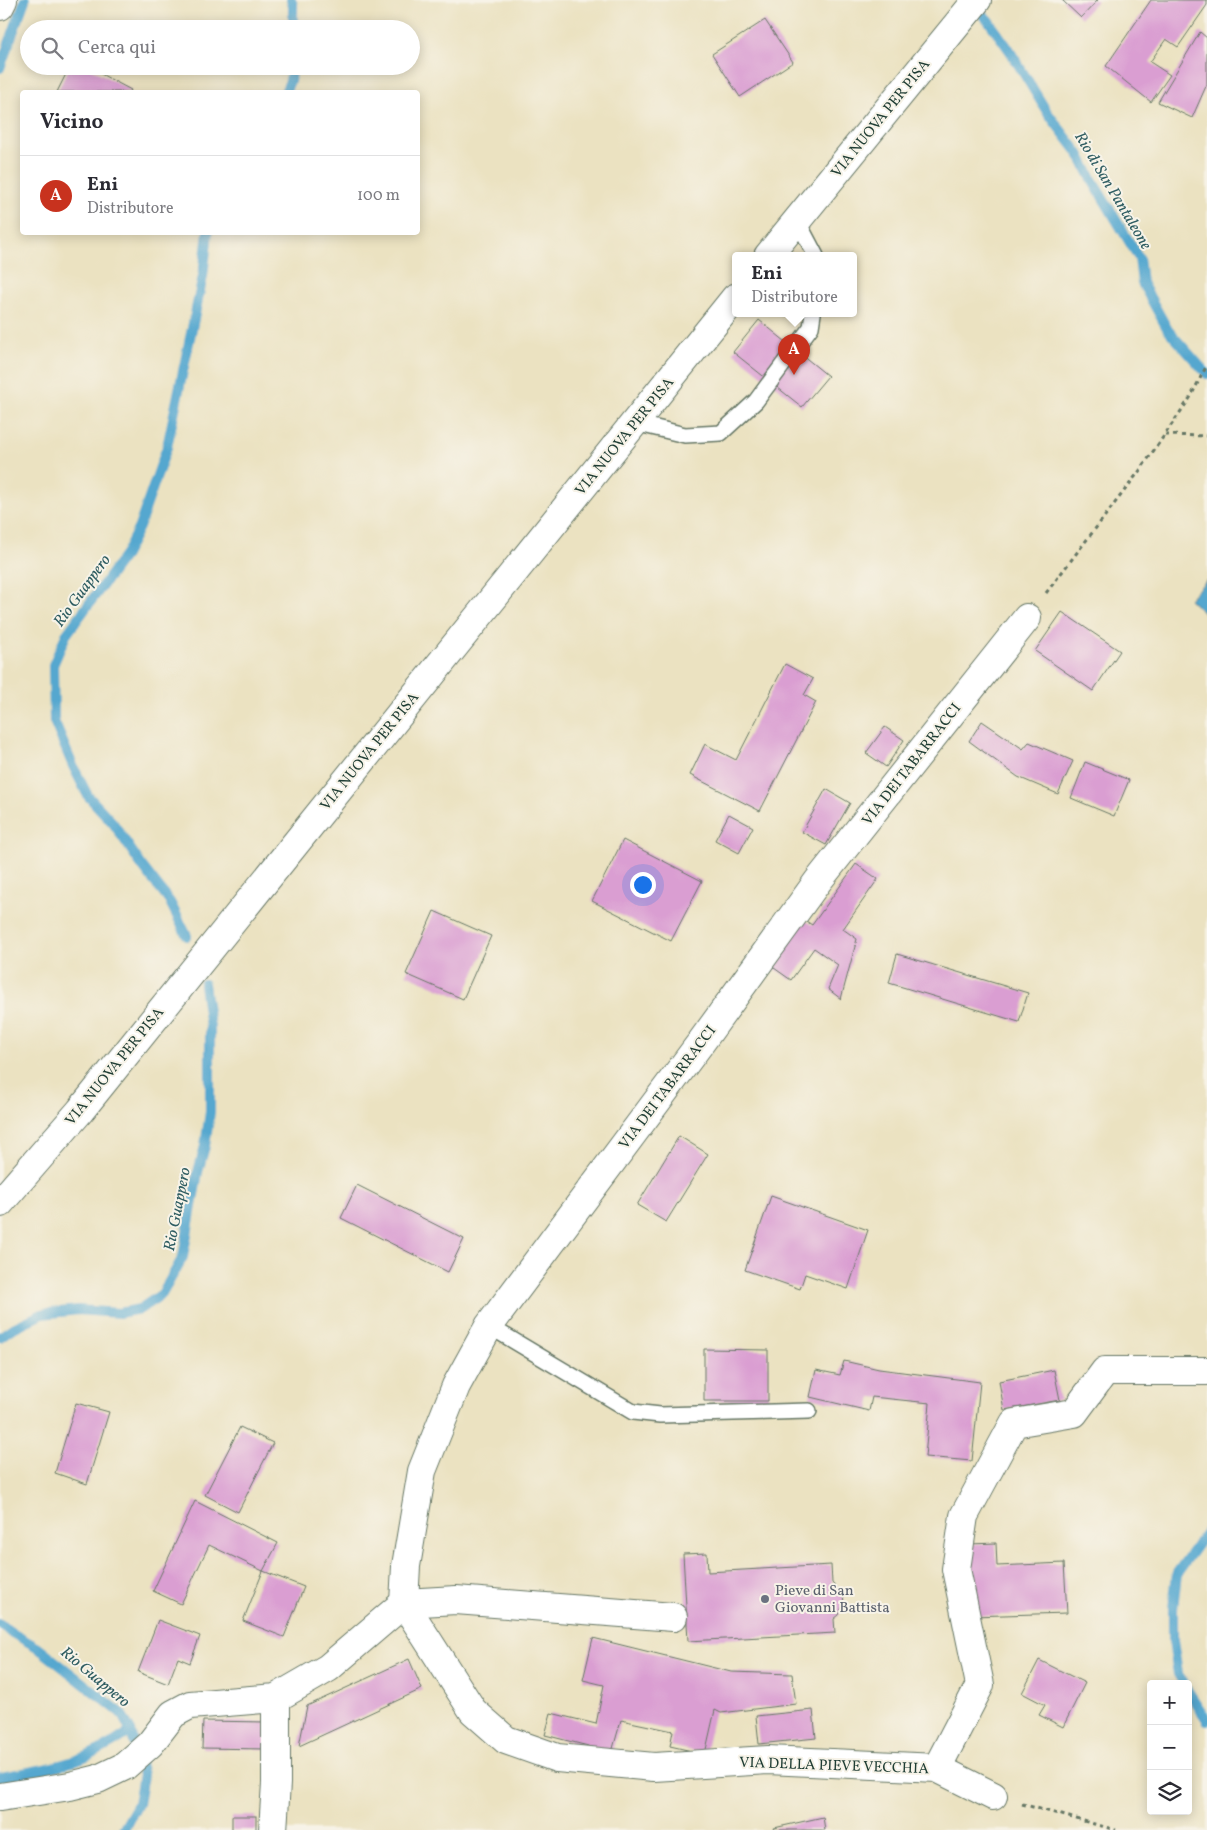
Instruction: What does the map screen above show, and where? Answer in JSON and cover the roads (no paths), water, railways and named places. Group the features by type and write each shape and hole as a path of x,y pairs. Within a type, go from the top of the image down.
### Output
{"street":[{"path":"0,6 3,0"},
{"name":"VIA NUOVA PER PISA","path":"771,252 976,0"},
{"name":"VIA NUOVA PER PISA","path":"0,1203 80,1111 732,302"},
{"name":"VIA DEI TABARRACCI","path":"404,1603 406,1566 422,1471 456,1386 489,1326 818,880 1027,618"},
{"path":"937,1768 980,1685 956,1569 964,1516 1014,1423 1074,1414 1105,1371 1207,1371"},
{"path":"0,1797 70,1786 98,1779 126,1766 150,1744 173,1714 190,1705 276,1698 328,1668 404,1603 456,1600 673,1617"},
{"name":"VIA DELLA PIEVE VECCHIA","path":"404,1603 473,1711 506,1740 557,1758 654,1767 768,1760 937,1768 993,1796"},
{"path":"273,1830 276,1783 276,1698"}],"lane":[{"path":"797,220 814,252"},
{"path":"635,423 685,435 721,433 756,401 810,327 812,317"},
{"path":"489,1326 633,1412 660,1415 809,1411"}],"water":[{"path":"1207,580 1207,616 1189,599"}],"waterway":[{"path":"0,68 25,0"},
{"name":"Rio Guappero","path":"291,0 293,20"},
{"name":"Rio di San Pantaleone","path":"974,6 988,20 1010,51 1047,112 1079,154 1095,185 1139,258 1142,283 1168,330 1207,374"},
{"name":"Rio Guappero","path":"286,90 291,75"},
{"name":"Rio Guappero","path":"187,936 170,902 142,866 113,823 88,796 73,766 54,721 53,665 66,635 125,555 139,527 167,447 203,276 208,235"},
{"name":"Rio Guappero","path":"0,1337 11,1329 42,1314 78,1310 119,1313 140,1309 162,1294 183,1257 210,1112 210,1027 204,984"},
{"name":"Rio di San Pantaleone","path":"1182,1680 1178,1674 1173,1641 1173,1609 1177,1573 1207,1531"},
{"name":"Rio Guappero","path":"0,1624 37,1647 121,1713 131,1731 143,1775 138,1804 123,1830"},
{"name":"Rio di San Pantaleone","path":"1192,1697 1207,1720"},
{"path":"0,1777 68,1763 115,1742 131,1731"}],"place":[{"name":"Eni","path":"794,375"},
{"name":"Pieve di San Giovanni Battista","path":"765,1599"}]}
